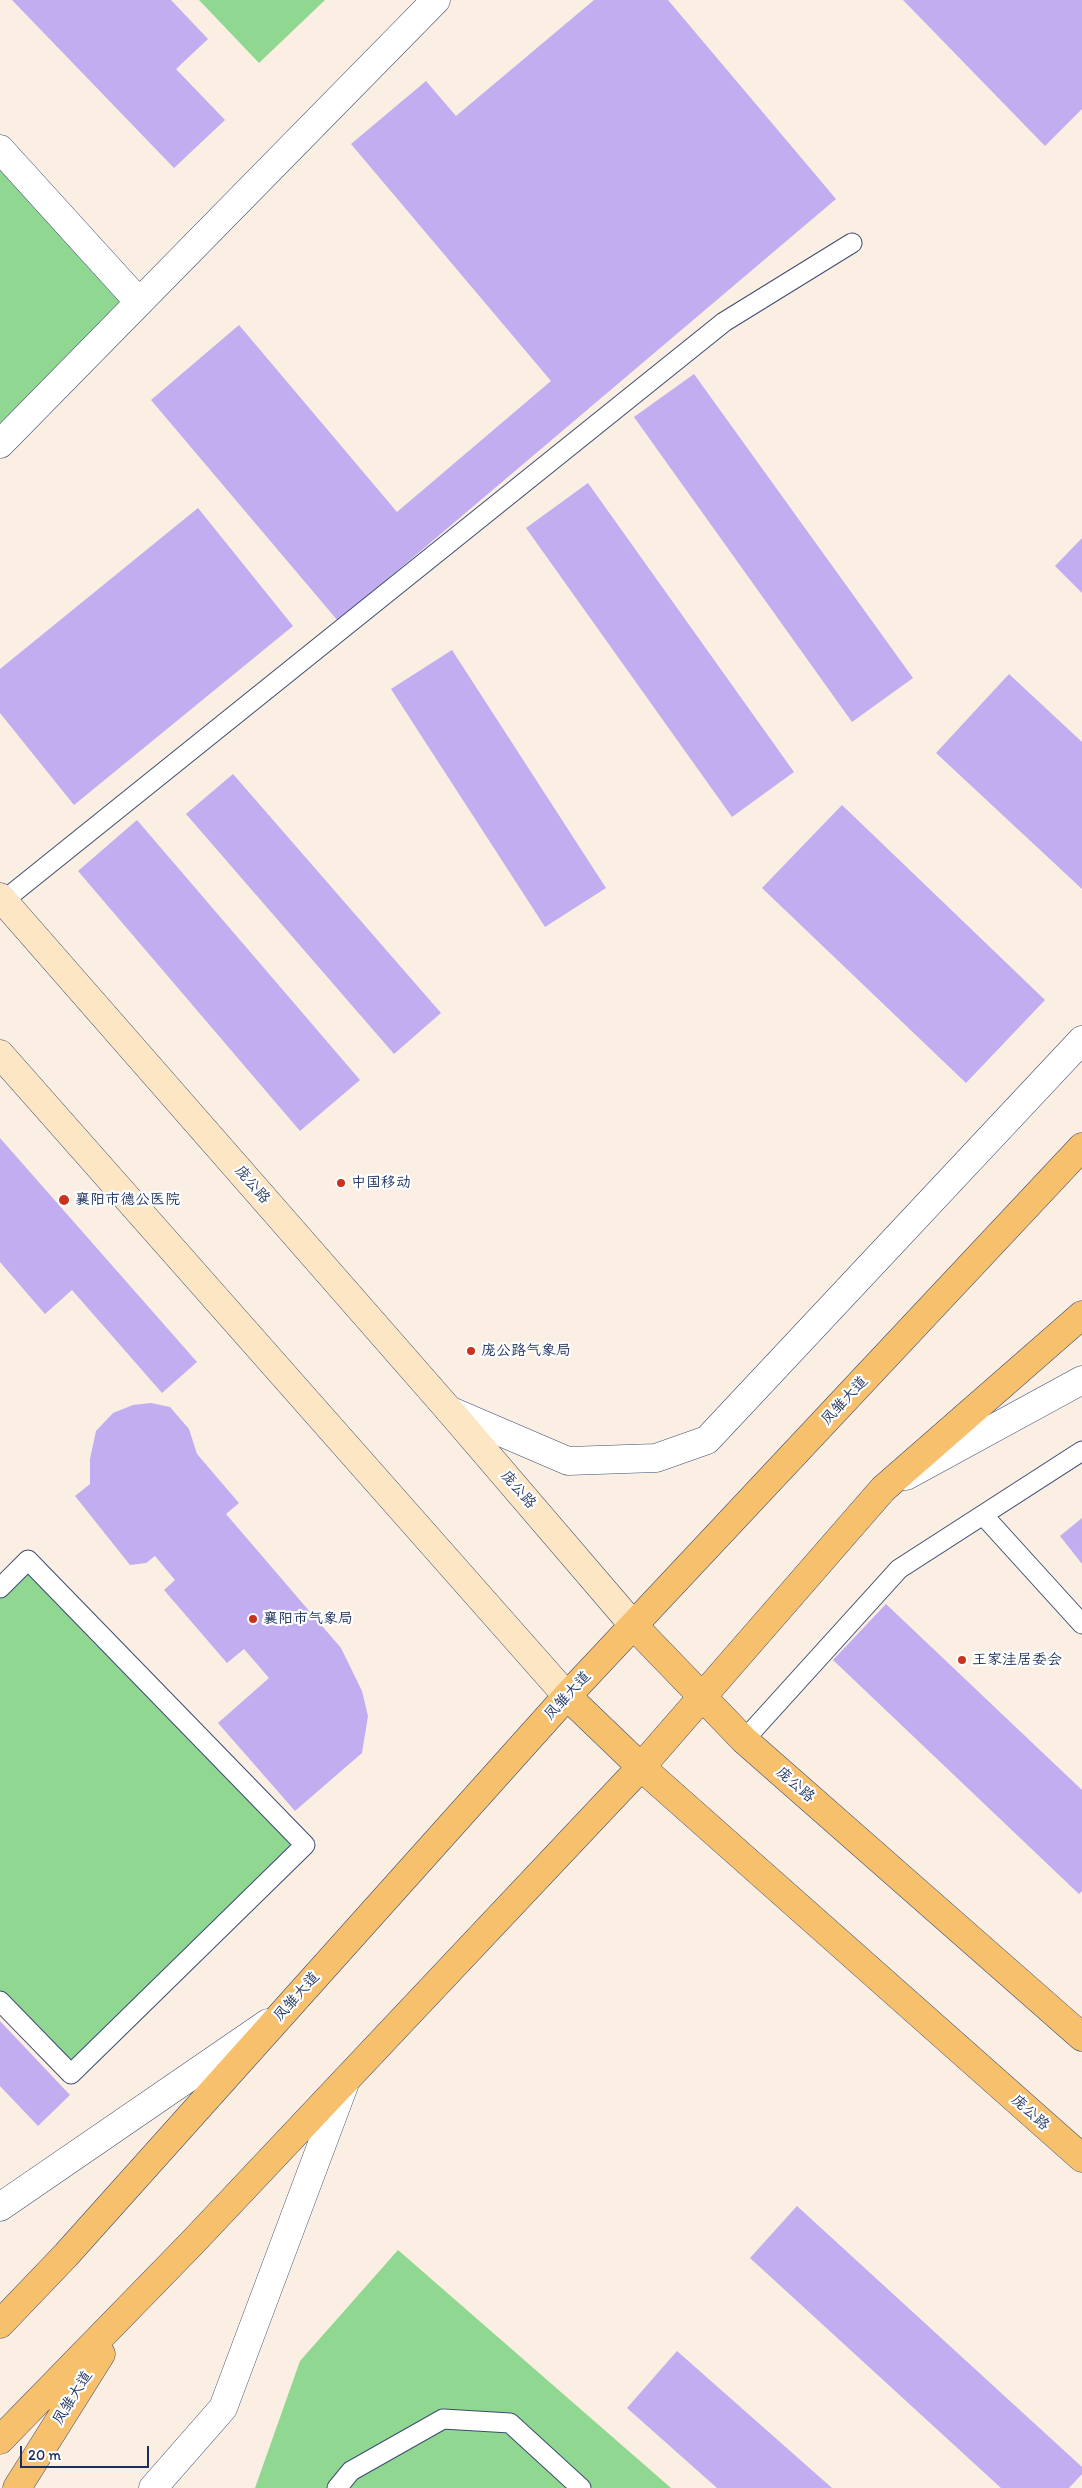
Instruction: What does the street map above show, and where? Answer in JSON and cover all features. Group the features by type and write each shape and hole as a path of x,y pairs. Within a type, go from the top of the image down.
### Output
{"main road":[{"name":"庞公路","path":"1,899 449,1410 634,1626 702,1698 744,1740 1082,2037"},
{"name":"庞公路","path":"0,1054 568,1696 641,1768 1082,2158"},
{"name":"凤雏大道","path":"0,2324 66,2255 568,1696 1082,1147"},
{"name":"凤雏大道","path":"0,2440 129,2308 641,1768 883,1489 1082,1315"},
{"name":"凤雏大道","path":"0,2299 66,2255"},
{"name":"凤雏大道","path":"17,2488 129,2308"}],"street":[{"path":"0,444 436,0"},
{"path":"0,149 139,302"},
{"path":"449,1410 568,1461 656,1458 707,1440 1082,1040"},
{"path":"883,1489 1082,1380"},
{"path":"0,2207 283,2012"},
{"path":"153,2488 223,2408 346,2080"}],"lane":[{"path":"1,899 724,322 852,243"},
{"path":"744,1740 899,1570 1082,1451"},
{"path":"983,1514 1082,1624"},
{"path":"0,1588 28,1560 305,1845 71,2074 0,2001"},
{"path":"337,2488 351,2471 443,2419 510,2423 582,2488"}],"green space":[{"path":"199,0 325,0 259,63"},
{"path":"0,149 139,302 0,444"},
{"path":"28,1560 305,1845 71,2074 0,2001 0,1588"},
{"path":"398,2250 671,2488 255,2488 300,2361"}],"building":[{"path":"12,0 171,0 208,39 176,69 225,120 174,168"},
{"path":"594,0 668,0 836,199 338,621 151,400 239,325 397,512 551,381 351,144 426,81 456,116"},
{"path":"903,0 1082,0 1082,109 1045,146"},
{"path":"694,374 913,678 852,722 634,417"},
{"path":"588,483 794,772 732,817 526,528"},
{"path":"198,508 293,626 74,805 0,713 0,669"},
{"path":"1082,538 1082,593 1055,566"},
{"path":"452,650 606,888 545,927 391,689"},
{"path":"1009,674 1082,742 1082,889 936,753"},
{"path":"233,774 441,1013 394,1054 186,814"},
{"path":"842,805 1045,1000 966,1083 762,888"},
{"path":"137,820 360,1080 300,1131 78,871"},
{"path":"0,1138 197,1362 162,1393 72,1290 45,1314 0,1262"},
{"name":"襄阳市气象局","path":"151,1403 170,1407 189,1429 197,1454 239,1503 226,1514 341,1648 362,1691 368,1716 362,1753 295,1811 218,1723 269,1678 244,1649 227,1663 164,1590 175,1580 155,1556 146,1563 130,1565 75,1496 90,1484 90,1459 96,1431 113,1413 133,1405"},
{"path":"1082,1518 1082,1564 1060,1536"},
{"path":"886,1604 1082,1790 1082,1891 1079,1894 833,1660"},
{"path":"0,2021 70,2095 38,2126 0,2086"},
{"path":"797,2206 1082,2467 1082,2474 1069,2488 1001,2488 750,2258"},
{"path":"677,2351 832,2488 717,2488 627,2408"}],"place":[{"name":"中国移动","path":"341,1183"},
{"name":"襄阳市德公医院","path":"64,1200"},
{"name":"庞公路气象局","path":"471,1351"},
{"name":"襄阳市气象局","path":"253,1619"},
{"name":"王家洼居委会","path":"962,1660"}]}
